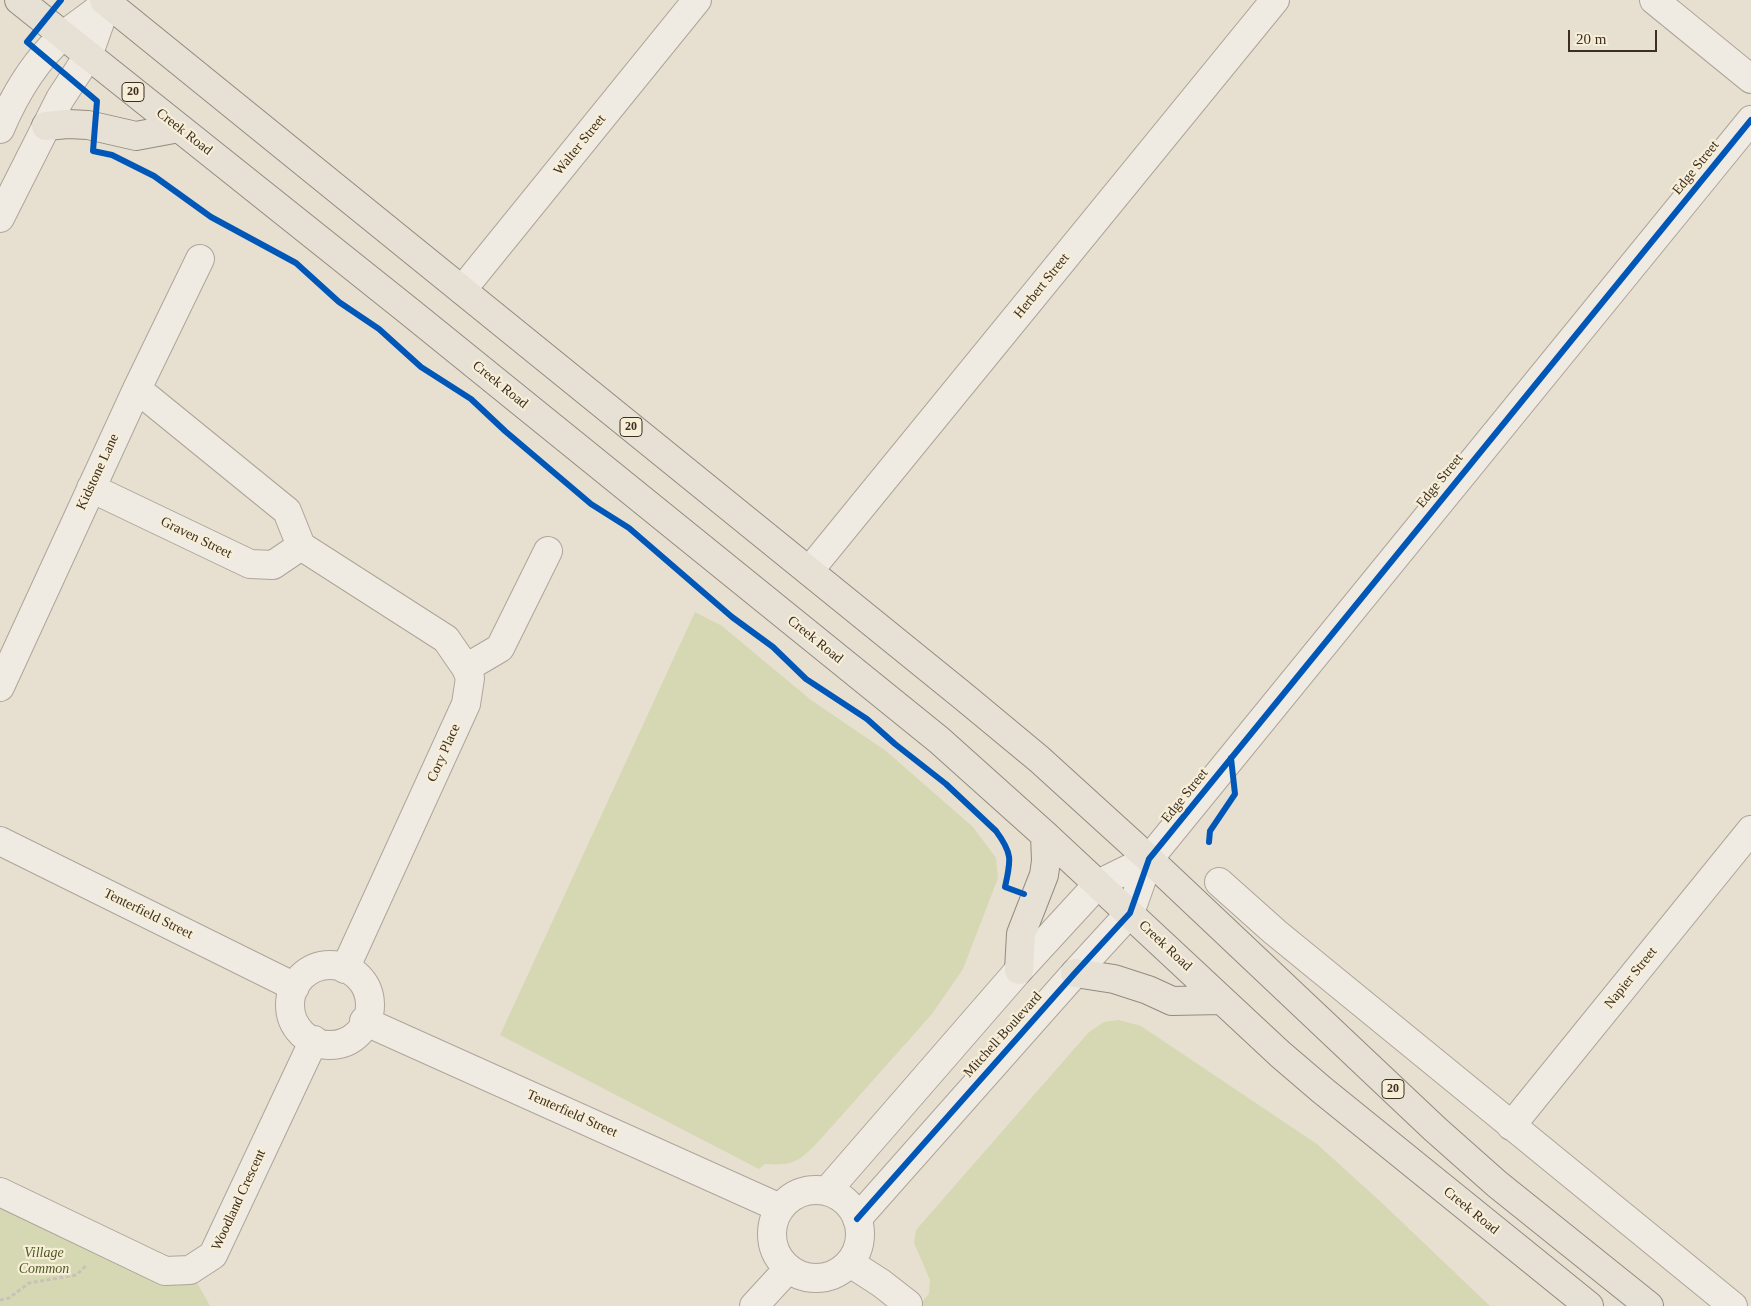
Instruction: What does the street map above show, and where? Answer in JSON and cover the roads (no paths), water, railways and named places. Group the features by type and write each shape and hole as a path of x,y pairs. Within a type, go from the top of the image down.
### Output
{"main road":[{"path":"0,0 0,6"},
{"name":"Creek Road","path":"19,0 932,734 1045,835 1222,1000 1322,1090 1589,1306"},
{"name":"20","path":"107,1 1039,759 1149,859 1435,1129 1497,1184 1649,1306"},
{"path":"46,126 88,125 136,136 179,128"},
{"path":"1019,970 1021,934 1044,875 1046,861 1045,835"},
{"path":"1075,972 1114,979 1148,990 1172,1001 1222,1000"}],"street":[{"name":"Walter Street","path":"462,290 697,0"},
{"name":"Herbert Street","path":"809,572 1275,0"},
{"path":"1654,0 1751,79"},
{"path":"0,129 21,86 36,66 64,36 107,1"},
{"path":"0,218 60,99 88,56 107,1"},
{"name":"Edge Street","path":"1149,859 1751,120"},
{"name":"Kidstone Lane","path":"0,687 137,389 200,259"},
{"path":"137,389 286,511 300,546 446,639 466,668 500,648 548,552"},
{"name":"Graven Street","path":"91,488 250,564 273,565 300,546"},
{"name":"Cory Place","path":"346,970 466,704 470,678 466,668"},
{"name":"Napier Street","path":"1511,1126 1751,830"},
{"name":"Tenterfield Street","path":"0,841 295,987"},
{"path":"827,1191 1019,970 1098,884 1149,859"},
{"name":"Mitchell Boulevard","path":"857,1219 1075,972 1130,914 1149,859"},
{"path":"1219,882 1275,932 1733,1306"},
{"path":"335,964 357,975 365,985 369,996 370,1010 359,1032 349,1040 338,1044 325,1045 302,1035 294,1024 290,1012 290,999 295,987 300,976 310,969 322,965 335,964"},
{"name":"Tenterfield Street","path":"364,1021 780,1208"},
{"name":"Woodland Crescent","path":"0,1192 165,1271 190,1270 213,1255 314,1040"},
{"path":"827,1191 840,1197 850,1206 860,1230 856,1252 850,1262 839,1271 820,1278 800,1276 788,1269 779,1259 773,1246 774,1220 780,1208 789,1198 801,1192 827,1191"},
{"path":"850,1262 908,1304"},
{"path":"754,1306 788,1269"}],"park label":[{"name":"Village Common","path":"44,1262"}]}
